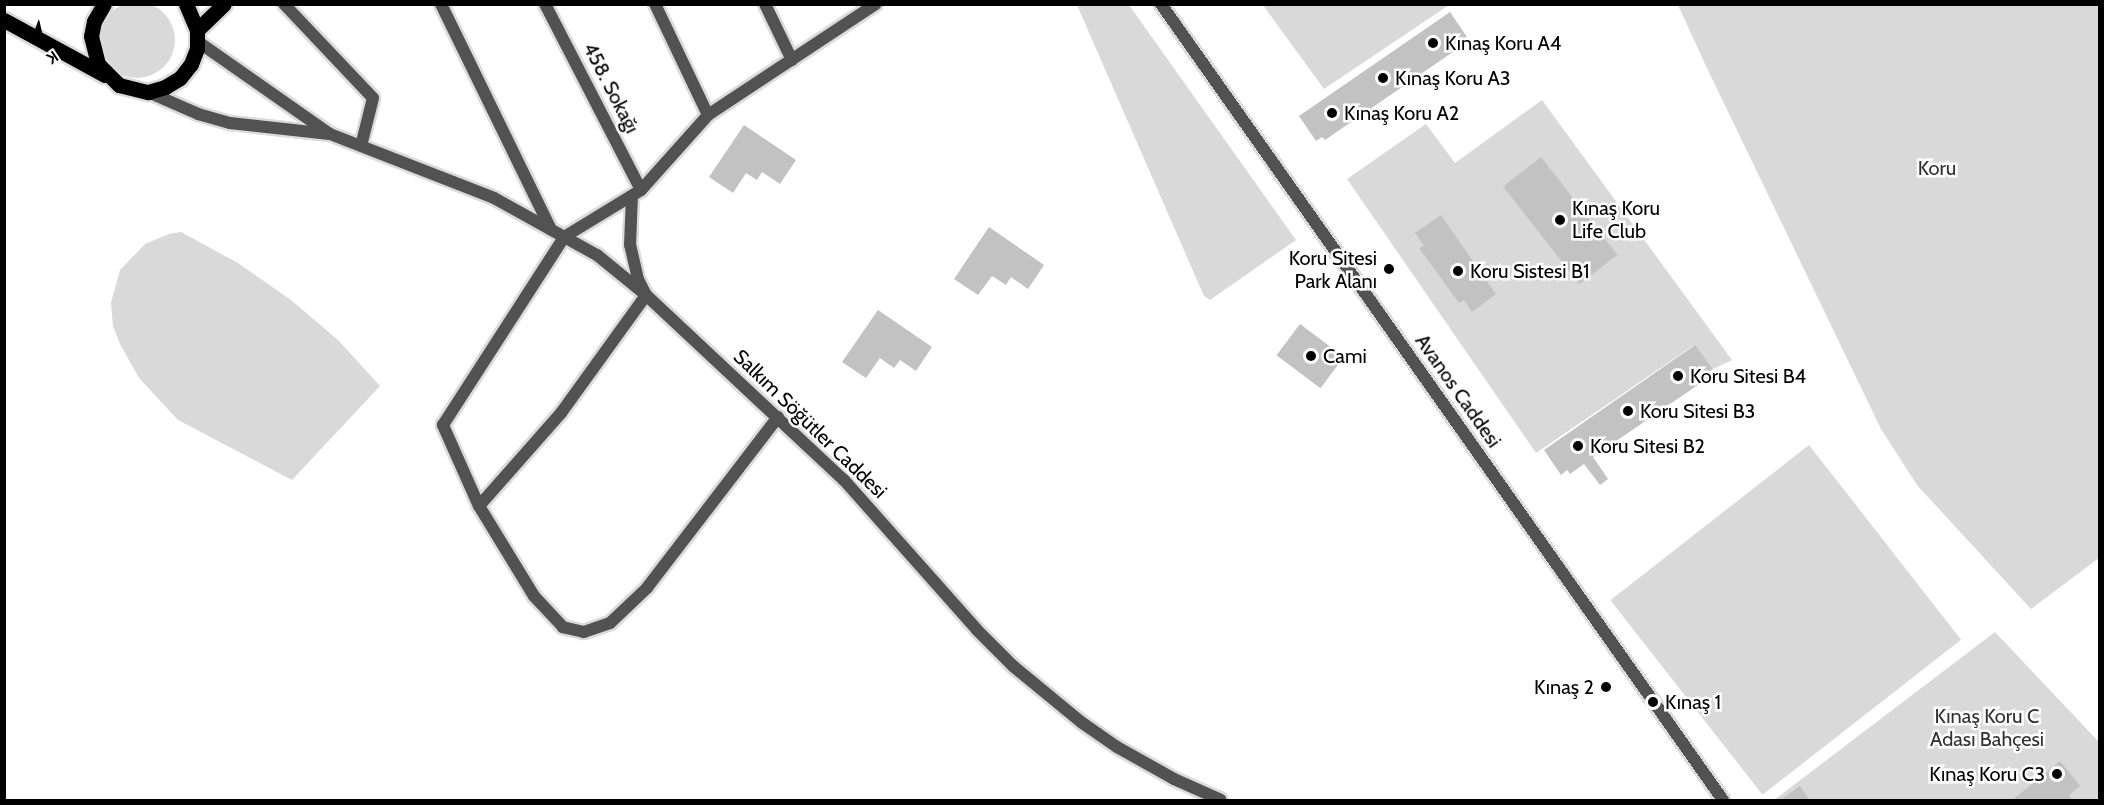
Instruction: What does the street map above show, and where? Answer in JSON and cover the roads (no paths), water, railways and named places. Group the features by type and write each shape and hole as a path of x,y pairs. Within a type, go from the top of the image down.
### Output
{"main road":[{"path":"104,4 94,21 91,36 98,64 106,76"},
{"path":"4,20 119,85 148,92 165,87 180,78 191,64 197,36 194,17 186,4"},
{"path":"197,36 224,4"}],"street":[{"path":"284,4 373,98 361,146"},
{"path":"441,4 551,230"},
{"name":"458. Sokağı","path":"545,4 636,193"},
{"path":"655,4 708,115"},
{"path":"765,4 792,60"},
{"name":"Avanos Caddesi","path":"1161,4 1723,801"},
{"path":"778,417 666,566 619,616 593,631 576,632 563,627 534,596 479,506 443,426 564,237 636,193 708,115 873,6"},
{"name":"Salkım Söğütler Caddesi","path":"197,36 330,134"},
{"name":"Salkım Söğütler Caddesi","path":"148,92 198,114 230,123 330,134 494,198 597,255 646,295 844,480 977,630 1046,695 1099,735 1145,764 1221,801"},
{"path":"479,506 561,412 646,295 638,279 628,229 636,193"}],"place":[{"name":"Kınaş Koru A4","path":"1433,43"},
{"name":"Kınaş Koru A3","path":"1383,78"},
{"name":"Kınaş Koru A2","path":"1332,113"},
{"name":"Kınaş Koru Life Club","path":"1560,220"},
{"name":"Koru Sitesi Park Alanı","path":"1389,269"},
{"name":"Koru Sistesi B1","path":"1458,271"},
{"name":"Cami","path":"1311,356"},
{"name":"Koru Sitesi B4","path":"1678,376"},
{"name":"Koru Sitesi B3","path":"1628,411"},
{"name":"Koru Sitesi B2","path":"1578,446"},
{"name":"Kınaş 2","path":"1606,687"},
{"name":"Kınaş 1","path":"1653,702"},
{"name":"Kınaş Koru C3","path":"2057,774"}],"park label":[{"name":"Koru","path":"1937,168"},
{"name":"Kınaş Koru C Adası Bahçesi","path":"1987,728"}]}
